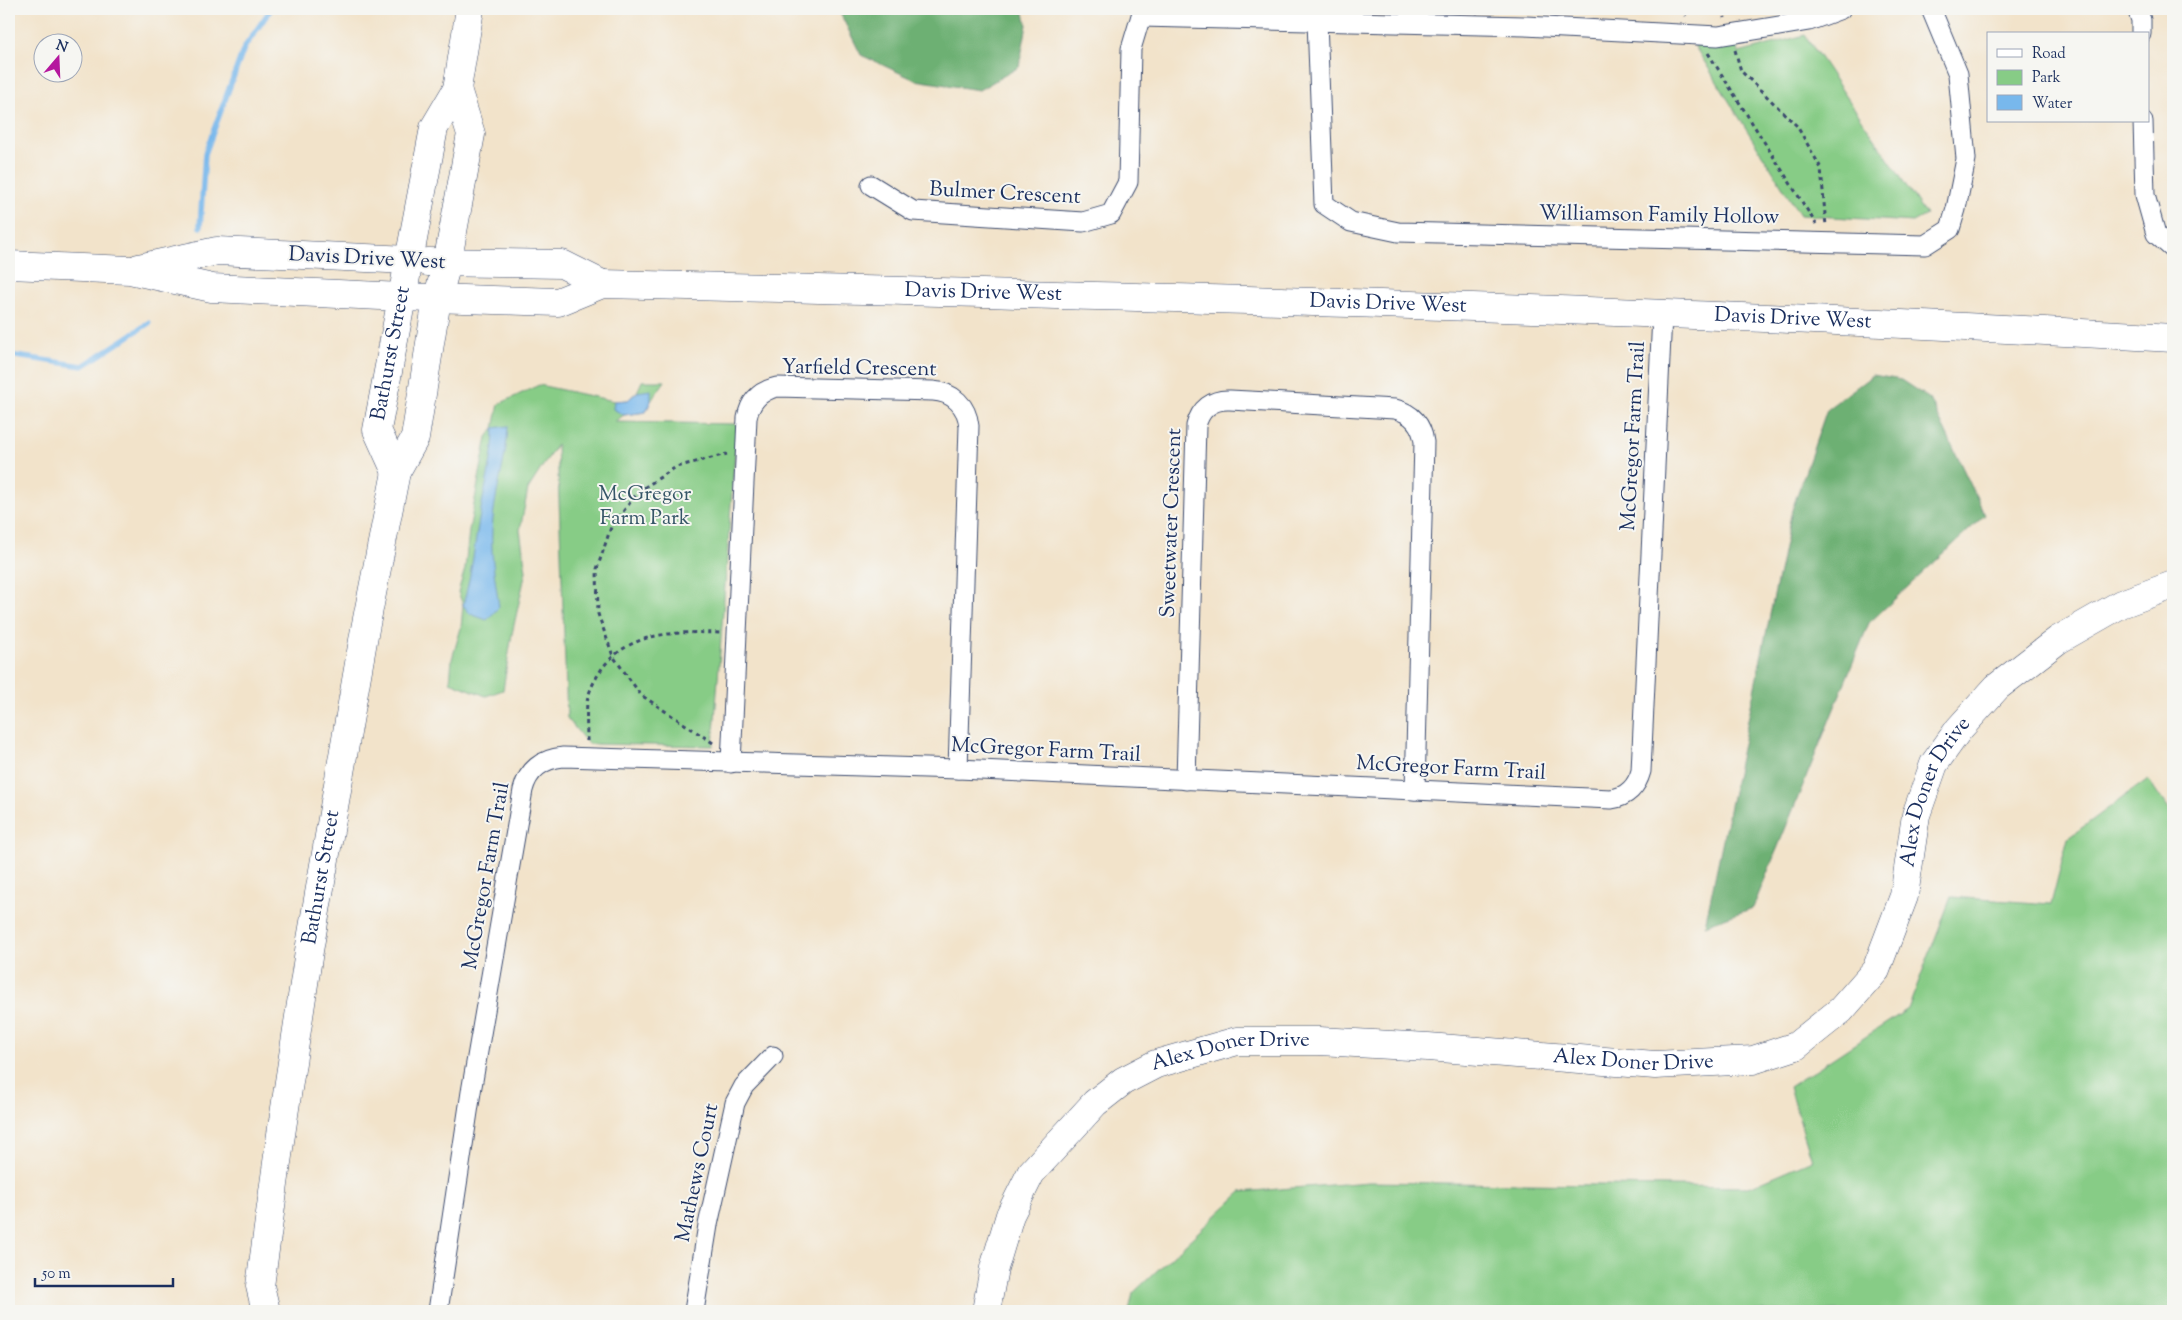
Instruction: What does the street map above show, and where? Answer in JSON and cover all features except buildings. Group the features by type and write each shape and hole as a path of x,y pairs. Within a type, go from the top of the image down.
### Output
{"main road":[{"name":"Bathurst Street","path":"396,472 377,430 434,128 457,89 470,9"},
{"name":"Bathurst Street","path":"245,1311 263,1299 309,952 365,629 396,472 415,438 437,299 447,264 472,134 457,89"},
{"name":"Davis Drive West","path":"130,270 217,251 409,260 447,264 562,264 602,284"},
{"name":"Davis Drive West","path":"9,265 130,270 212,288 437,299 558,302 602,284 1304,301 1989,328 2173,338"},
{"name":"Alex Doner Drive","path":"986,1311 994,1268 1010,1215 1031,1173 1095,1103 1123,1081 1156,1064 1237,1041 1428,1046 1655,1065 1753,1060 1796,1046 1842,1010 1876,970 1904,896 1916,815 1934,764 1959,729 1997,687 2058,640 2121,604 2173,585"}],"street":[{"path":"1142,13 1176,19 1317,21 1525,17 1718,36 1809,21 1841,9"},
{"name":"Williamson Family Hollow","path":"1317,21 1324,204 1351,222 1398,232 1925,245 1950,229 1966,159 1958,74 1931,9"},
{"path":"2137,9 2141,20 2141,32"},
{"name":"Bulmer Crescent","path":"871,185 913,211 1083,222 1111,214 1128,182 1132,48 1142,13"},
{"path":"2143,122 2145,195 2156,234 2173,249"},
{"name":"McGregor Farm Trail","path":"438,1311 471,1092 523,790 528,777 541,764 558,758 731,760 1611,799 1627,793 1638,779 1642,761 1662,315"},
{"name":"Yarfield Crescent","path":"731,760 745,451 747,418 750,407 759,395 774,388 938,391 949,394 962,405 967,415 969,426 958,769"},
{"name":"Sweetwater Crescent","path":"1186,780 1196,426 1202,411 1210,404 1219,400 1230,400 1395,409 1410,415 1420,427 1424,442 1414,790"},
{"name":"Mathews Court","path":"694,1311 708,1225 735,1103 744,1086 773,1056"}],"path":[{"path":"1681,9 1827,242"},
{"path":"1723,9 1741,71 1797,126 1821,168 1827,242"},
{"path":"731,760 641,695 613,656 598,614 597,569 611,527 638,491 676,467 745,451"},
{"path":"588,745 588,701 596,676 613,656 635,641 660,634 688,632 737,634"}],"green space":[{"path":"838,9 1023,9 1027,25 1019,67 979,90 915,80 861,55"},
{"path":"1805,35 1926,215 1913,222 1800,215 1694,45 1736,46 1739,53"},
{"path":"1873,375 1901,380 1930,399 1985,515 1869,623 1753,908 1705,925 1792,510 1827,409"},
{"name":"McGregor Farm Park","path":"642,381 665,381 646,412 624,415 614,422 737,424 713,746 588,744 567,718 557,444 528,489 520,530 526,571 512,634 503,690 486,696 450,682 452,659 461,628 463,605 458,592 465,569 469,530 487,437 494,428 499,404 539,385 614,401 628,400 637,392"},
{"path":"2148,779 2173,816 2173,1311 1129,1311 1133,1293 1241,1192 1369,1182 1749,1187 1812,1160 1789,1087 1908,1009 1951,897 2051,904 2068,838"}],"water":[{"path":"651,390 651,401 646,412 624,415 613,409 614,401 628,400 637,392"},
{"path":"508,426 506,450 494,506 492,529 493,563 499,607 487,620 470,614 463,605 491,459 494,428"}],"waterway":[{"path":"200,227 205,154 244,48 271,9"},
{"path":"9,355 83,366 149,323"}]}
